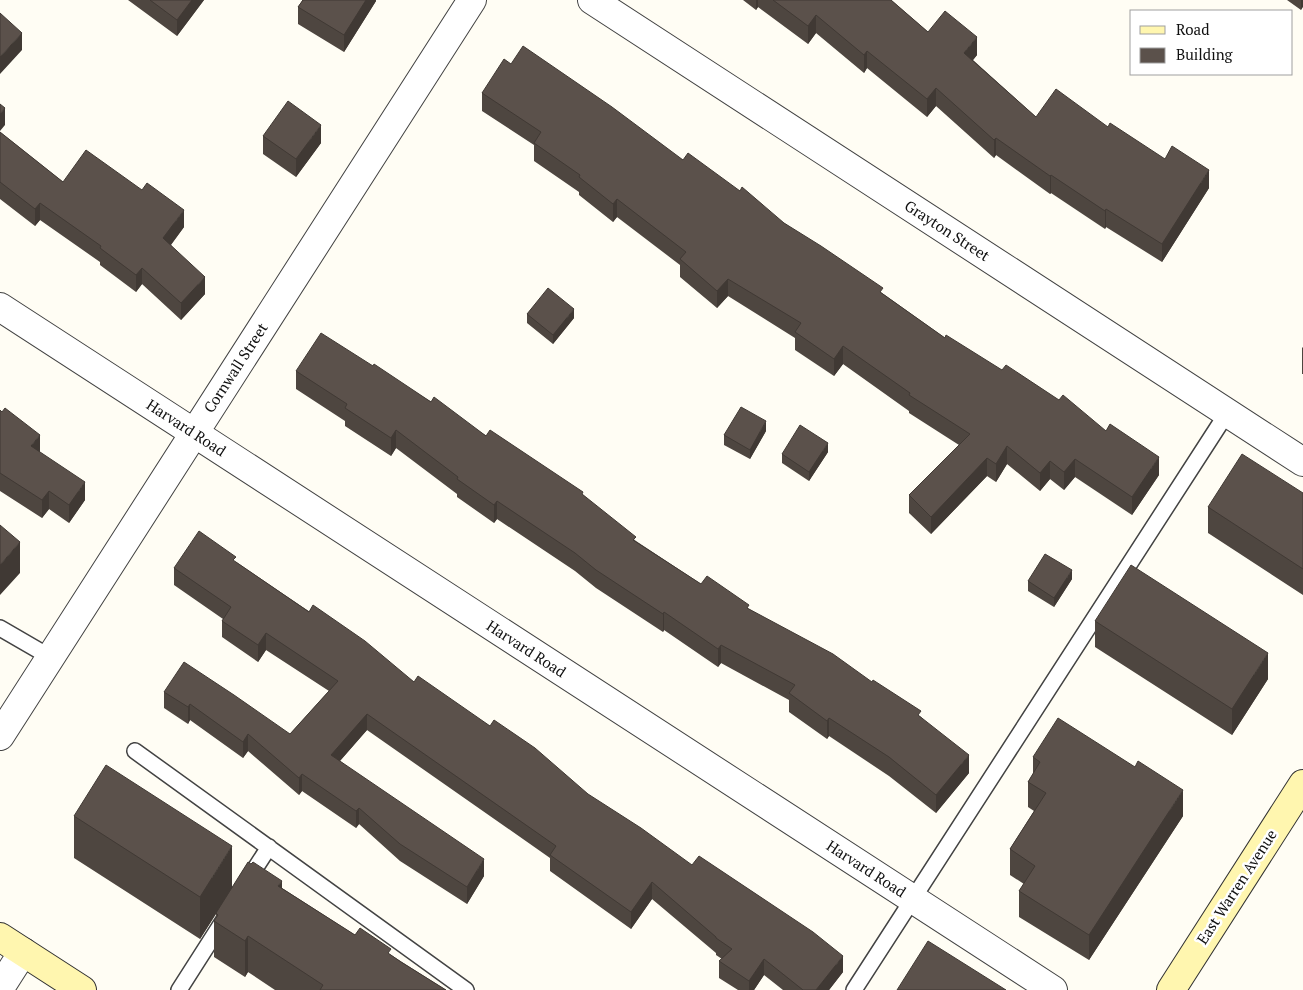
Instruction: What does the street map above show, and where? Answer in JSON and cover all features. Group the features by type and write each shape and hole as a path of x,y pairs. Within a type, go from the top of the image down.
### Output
{"main road":[{"name":"East Warren Avenue","path":"1171,990 1303,784"},
{"path":"0,937 82,990"}],"street":[{"name":"Cornwall Street","path":"0,736 472,0"},
{"name":"Grayton Street","path":"592,0 1303,462"},
{"name":"Harvard Road","path":"0,307 1053,990"},
{"path":"0,988 23,952"}],"lane":[{"path":"854,990 911,899 1228,413"},
{"path":"0,628 50,657"},
{"path":"135,751 466,990"},
{"path":"179,990 269,847"},
{"path":"416,976 426,961"}],"building":[{"path":"150,0 192,0 177,20"},
{"path":"303,0 366,0 344,35 298,7"},
{"path":"773,0 891,0 928,32 945,11 977,37 964,53 1036,117 1056,89 1108,127 1110,123 1165,159 1172,146 1209,170 1162,244 1050,176 996,138 994,140 936,88 927,99 867,51 864,55 816,15 808,26"},
{"path":"0,13 22,33 0,57"},
{"path":"523,46 612,107 683,160 688,153 740,191 742,187 784,223 883,288 880,292 945,338 946,335 1002,370 1006,365 1059,400 1063,395 1106,431 1110,424 1159,457 1132,497 1075,459 1064,472 1050,461 1040,473 1007,446 996,464 987,458 931,517 909,495 970,434 909,395 910,393 843,346 834,359 795,332 801,323 728,279 717,291 680,259 686,252 617,199 613,204 579,177 580,175 534,143 541,132 482,93 504,59 511,64"},
{"path":"288,101 321,125 296,159 263,136"},
{"path":"0,104 5,108 0,114"},
{"path":"0,132 63,182 86,150 142,190 147,183 184,210 163,238 205,277 181,303 142,268 136,275 100,248 101,246 40,203 35,209 0,182"},
{"path":"548,288 574,309 553,335 527,314"},
{"path":"321,333 373,366 374,364 431,402 434,397 486,436 490,430 583,492 582,494 636,537 633,540 701,584 707,576 749,605 747,608 833,654 872,682 873,680 921,711 918,715 969,755 936,795 889,757 829,718 827,721 789,693 795,685 721,645 718,649 664,612 663,614 596,570 575,553 497,501 494,505 457,479 458,477 396,430 391,438 345,408 347,404 296,371"},
{"path":"741,407 766,421 750,450 724,435"},
{"path":"5,408 40,435 31,446 85,482 69,505 49,491 42,500 0,473 0,410 2,412"},
{"path":"800,425 828,443 809,472 782,454"},
{"path":"1242,454 1303,493 1303,569 1208,507"},
{"path":"0,525 20,542 0,565"},
{"path":"199,531 236,557 233,560 309,612 313,605 365,641 414,682 418,676 490,726 494,720 535,748 588,794 641,828 692,865 699,856 813,932 843,956 816,990 803,990 764,959 749,981 719,961 732,949 716,938 652,882 631,912 550,855 556,846 367,714 331,755 484,859 467,887 400,844 359,808 356,811 302,774 299,778 248,734 243,742 190,704 188,707 164,692 184,662 290,734 338,681 266,633 258,645 222,621 231,607 174,568"},
{"path":"1045,554 1072,570 1054,598 1028,581"},
{"path":"1131,565 1268,653 1232,709 1095,621"},
{"path":"1058,718 1135,767 1138,761 1183,790 1089,935 1019,891 1035,866 1010,849 1046,793 1028,782 1040,762 1033,757"},
{"path":"106,765 232,846 200,897 74,816"},
{"path":"248,862 251,864 253,862 282,881 278,886 355,935 360,928 391,949 388,953 446,990 320,990 323,985 248,936 245,941 214,921 218,915 216,913"},
{"path":"928,941 1006,990 897,990"}]}
